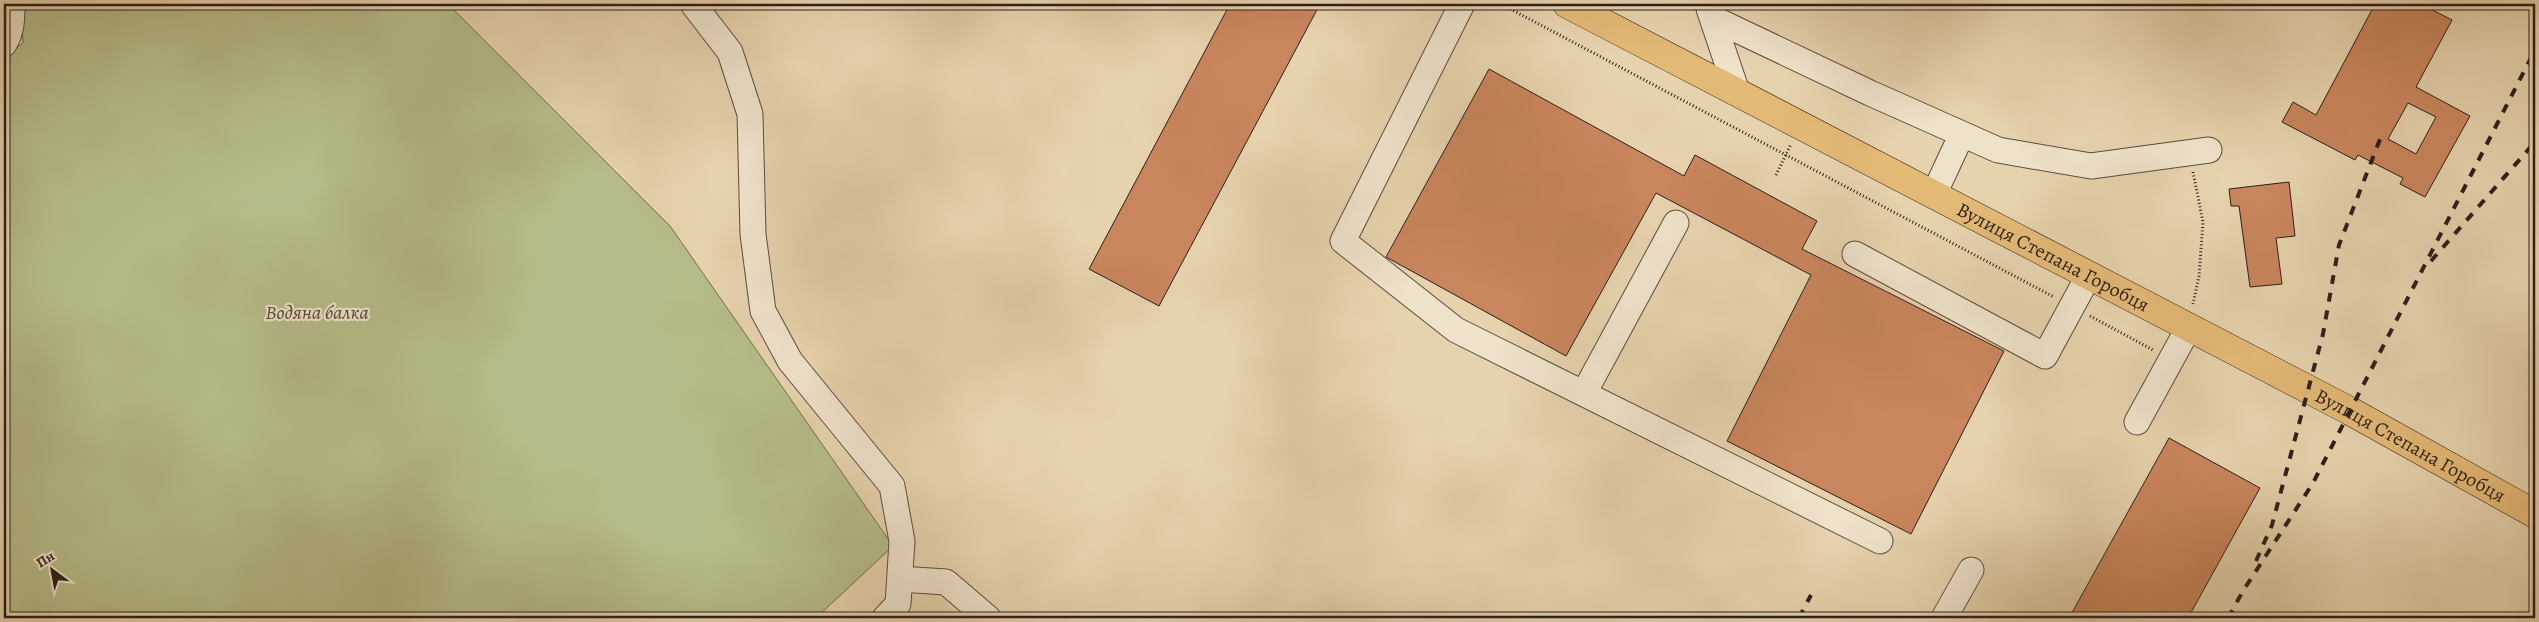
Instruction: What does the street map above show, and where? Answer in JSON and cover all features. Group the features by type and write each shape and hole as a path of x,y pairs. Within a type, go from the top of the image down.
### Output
{"main road":[{"name":"Вулиця Степана Горобця","path":"1567,4 2350,411 2535,514"}],"lane":[{"path":"4,44 8,38 12,18 12,4"},
{"path":"693,4 730,52 750,114 752,234 763,311 790,361 892,486 902,541 900,579 898,604 885,618"},
{"path":"1462,4 1343,241 1456,330 1880,541"},
{"path":"1710,11 1737,92"},
{"path":"1710,11 1998,150 2091,166 2199,152"},
{"path":"1934,194 1962,134"},
{"path":"1584,394 1676,223"},
{"path":"1855,254 2045,356 2089,275"},
{"path":"2137,422 2189,327"},
{"path":"1944,618 1971,570"},
{"path":"900,579 946,582 988,618"}],"path":[{"path":"1501,4 2172,359"},
{"path":"1776,175 1800,124"},
{"path":"2189,327 2199,276 2203,222 2199,152"}],"green space":[{"name":"Водяна балка","path":"21,4 448,4 670,226 893,546 816,618 4,618 4,57 23,43"}],"building":[{"path":"1230,4 1320,4 1159,306 1089,269"},
{"path":"2375,4 2421,4 2452,20 2416,87 2470,116 2425,197 2400,184 2403,178 2358,155 2355,160 2282,122 2293,102 2316,115","holes":["2408,103 2436,117 2416,154 2388,139"]},
{"path":"1489,69 1684,176 1695,155 1817,221 1802,249 2004,351 1911,534 1727,441 1811,275 1656,193 1566,356 1386,257"},
{"path":"2289,182 2295,236 2276,238 2282,284 2250,287 2239,206 2231,206 2229,189"},
{"path":"2169,438 2260,488 2188,618 2069,618"}],"railway":[{"path":"2228,618 2243,591 2313,483 2535,50"},
{"path":"2256,561 2272,525 2323,334 2339,245 2382,134"},
{"path":"2431,261 2535,142"},
{"path":"1799,618 1811,595"}]}
